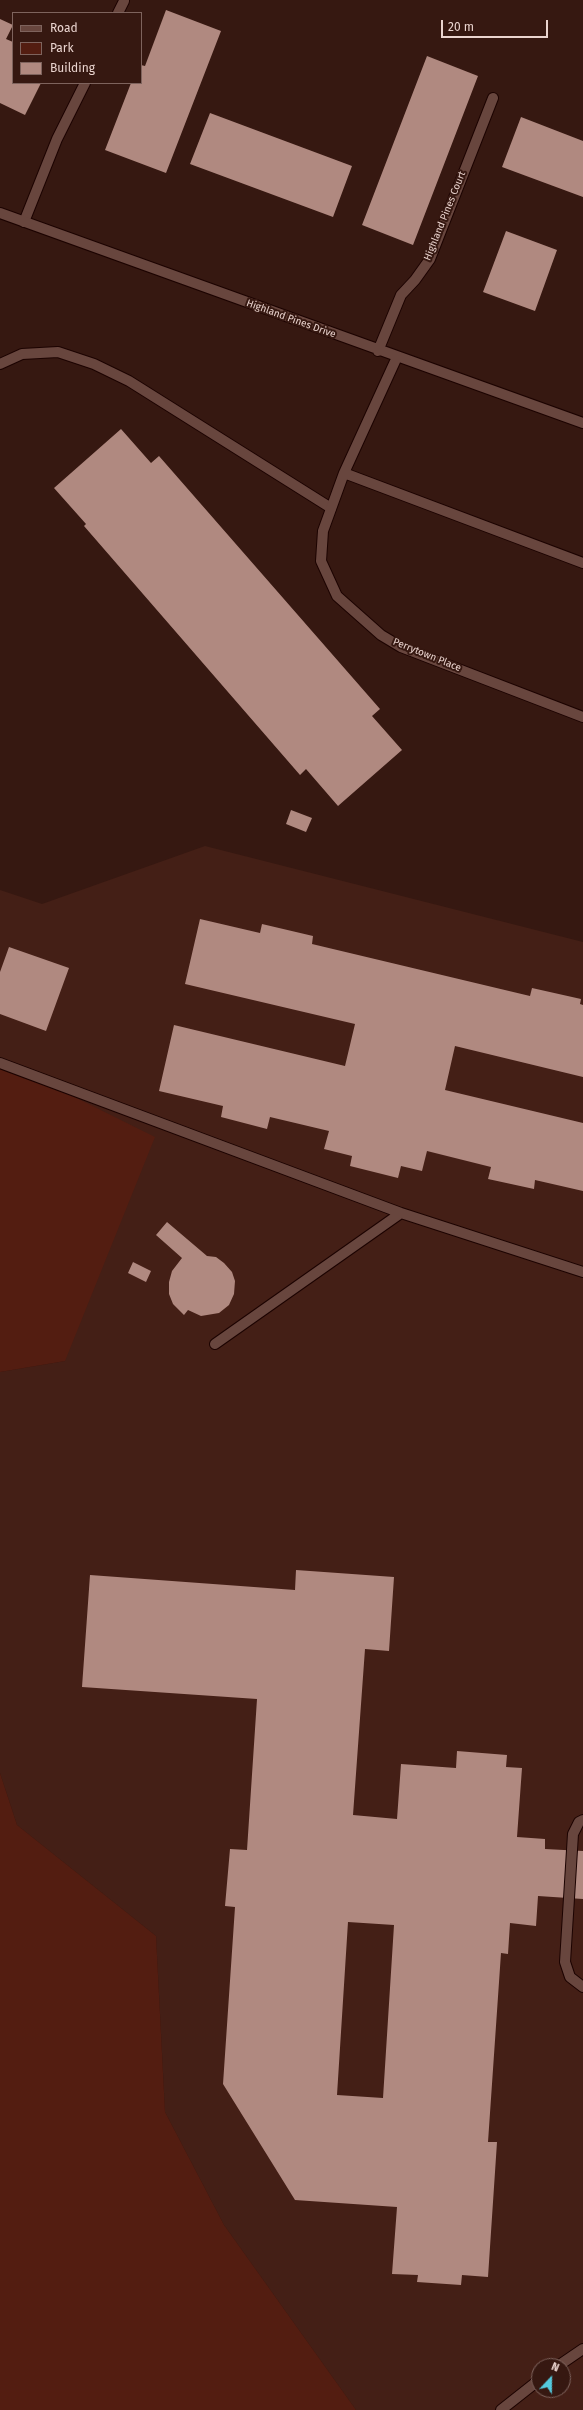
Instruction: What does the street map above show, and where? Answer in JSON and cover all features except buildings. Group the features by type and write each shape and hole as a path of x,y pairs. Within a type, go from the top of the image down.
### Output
{"street":[{"path":"118,12 124,1"},
{"path":"24,222 58,139 85,84"},
{"name":"Highland Pines Court","path":"378,351 401,294 430,259 493,98"},
{"name":"Highland Pines Drive","path":"0,213 378,351 583,423"},
{"path":"0,364 22,354 58,352 94,364 129,381 331,508"},
{"name":"Perrytown Place","path":"397,357 344,473 323,531 321,561 337,596 381,636 401,647 583,717"},
{"path":"344,473 583,563"},
{"path":"0,1062 401,1213 583,1272"},
{"path":"215,1344 401,1213"},
{"path":"583,1820 579,1822 573,1834 565,1962 570,1977 583,1987"},
{"path":"570,2358 583,2349"},
{"path":"501,2410 531,2386"}],"shaded area":[{"path":"205,846 583,942 583,2410 356,2410 224,2225 165,2112 156,1936 17,1825 0,1773 0,1372 65,1361 0,1060 0,890 42,904"}],"green space":[{"path":"0,1060 155,1137 65,1361 0,1372"},
{"path":"0,1773 17,1825 156,1936 165,2112 224,2225 356,2410 0,2410"}]}
